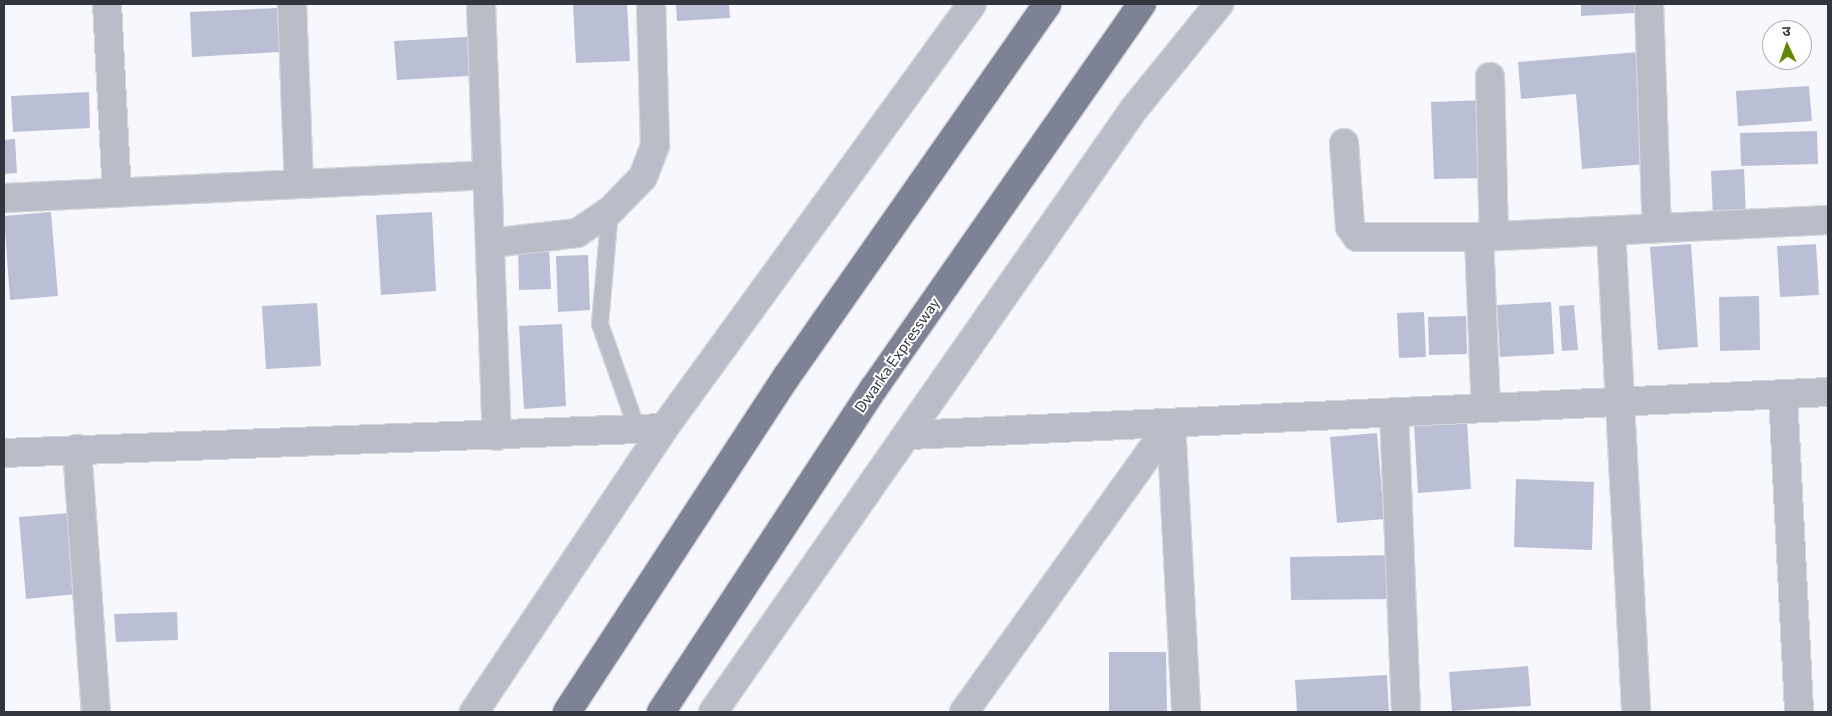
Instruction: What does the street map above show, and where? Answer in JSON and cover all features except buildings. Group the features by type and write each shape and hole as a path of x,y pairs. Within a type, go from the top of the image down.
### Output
{"highway":[{"path":"567,712 787,376 1047,4"},
{"name":"Dwarka Expressway","path":"661,712 874,388 1142,4"}],"street":[{"path":"107,4 117,192"},
{"path":"292,4 299,183"},
{"path":"481,4 485,175 491,243 497,436"},
{"path":"491,243 565,236 610,211 643,177 655,145 650,4"},
{"path":"474,712 664,428 972,4"},
{"path":"713,712 910,435 1134,109 1218,4"},
{"path":"1649,4 1657,228"},
{"path":"1486,408 1490,77"},
{"path":"1344,143 1350,227 1354,236 1487,237 1828,220"},
{"path":"4,198 485,175"},
{"path":"1611,231 1618,402 1636,712"},
{"path":"910,435 1828,392"},
{"path":"1784,394 1799,712"},
{"path":"1394,412 1406,712"},
{"path":"964,712 1171,423"},
{"path":"1171,423 1186,712"},
{"path":"4,453 497,436 664,428"},
{"path":"77,449 96,712"}],"lane":[{"path":"610,211 600,324 637,429"}]}
